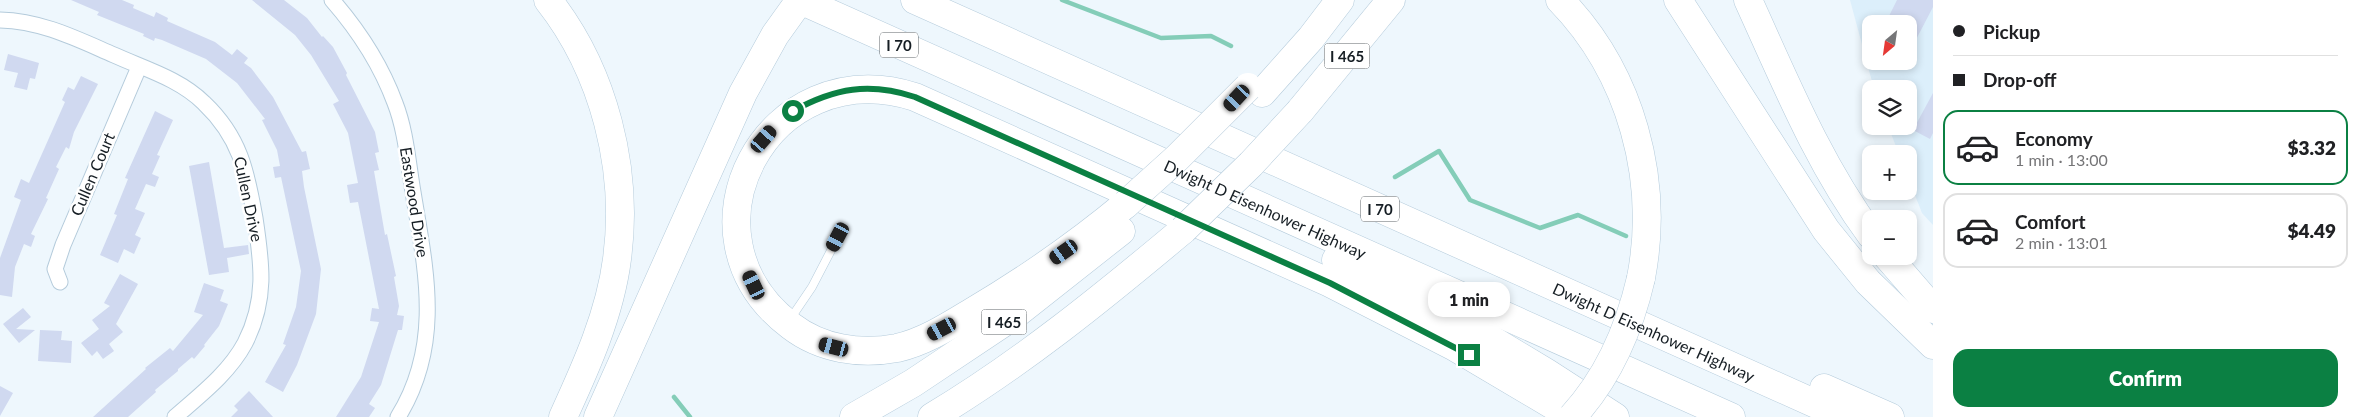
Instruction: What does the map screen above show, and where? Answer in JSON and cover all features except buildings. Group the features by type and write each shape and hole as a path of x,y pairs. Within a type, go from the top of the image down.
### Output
{"highway":[{"path":"548,0 579,50 598,90 614,149 620,207 617,258 610,291 582,375 563,417"},
{"path":"598,417 743,93 774,35 800,0"},
{"name":"Dwight D Eisenhower Highway","path":"800,0 1731,417"},
{"name":"Dwight D Eisenhower Highway","path":"915,0 1845,417"},
{"path":"1255,90 1326,0"},
{"name":"I 465","path":"854,417 913,383 1012,317 1086,260 1134,208 1172,185 1255,90 1311,38 1340,0"},
{"name":"I 465","path":"932,417 983,386 1036,348 1121,283 1183,230 1251,164 1300,111 1391,0"},
{"path":"1134,208 1064,252 1012,288 955,322 913,343 884,350 846,349 822,343 788,324 762,299 746,269 738,244 736,225 737,205 743,180 764,139 793,111 820,97 835,92 882,89 915,97 1330,283 1453,346 1572,417 1595,388 1614,358 1632,312 1641,278 1648,233 1645,181 1633,122 1618,83 1608,64 1583,26 1560,0"},
{"path":"1678,0 1700,31 1801,194 1830,236 1879,294 1933,345"},
{"path":"1748,0 1814,144 1840,189 1862,222"},
{"path":"1241,198 1336,260 1487,336 1615,417"},
{"path":"1895,265 1933,309"},
{"path":"1664,336 1824,388 1890,417"}],"street":[{"name":"Eastwood Drive","path":"332,0 364,41 396,105 403,132 427,274 429,312 424,352 414,383 398,417"},
{"name":"Cullen Drive","path":"0,20 24,21 48,27 139,66 190,91 204,102 225,126 238,149 247,172 262,264 259,302 254,321 243,346 224,372 180,415"},
{"name":"Cullen Court","path":"60,282 55,269 63,245 139,66"}],"lane":[{"path":"788,324 812,287 838,237"}],"shaded area":[{"path":"1850,0 1933,0 1933,225 1922,213 1917,200 1917,145 1895,145 1892,135 1917,135 1917,80 1872,80 1869,70 1918,70 1918,15 1862,15 1862,44"}],"waterway":[{"path":"1062,0 1161,38 1211,36 1231,46"},
{"path":"1395,177 1439,151 1470,200 1540,228 1578,215 1626,236"},
{"path":"674,397 690,417"}],"route":[{"path":"793,111 820,97 835,92 869,88 896,90 1090,174 1330,283 1469,355"}]}
